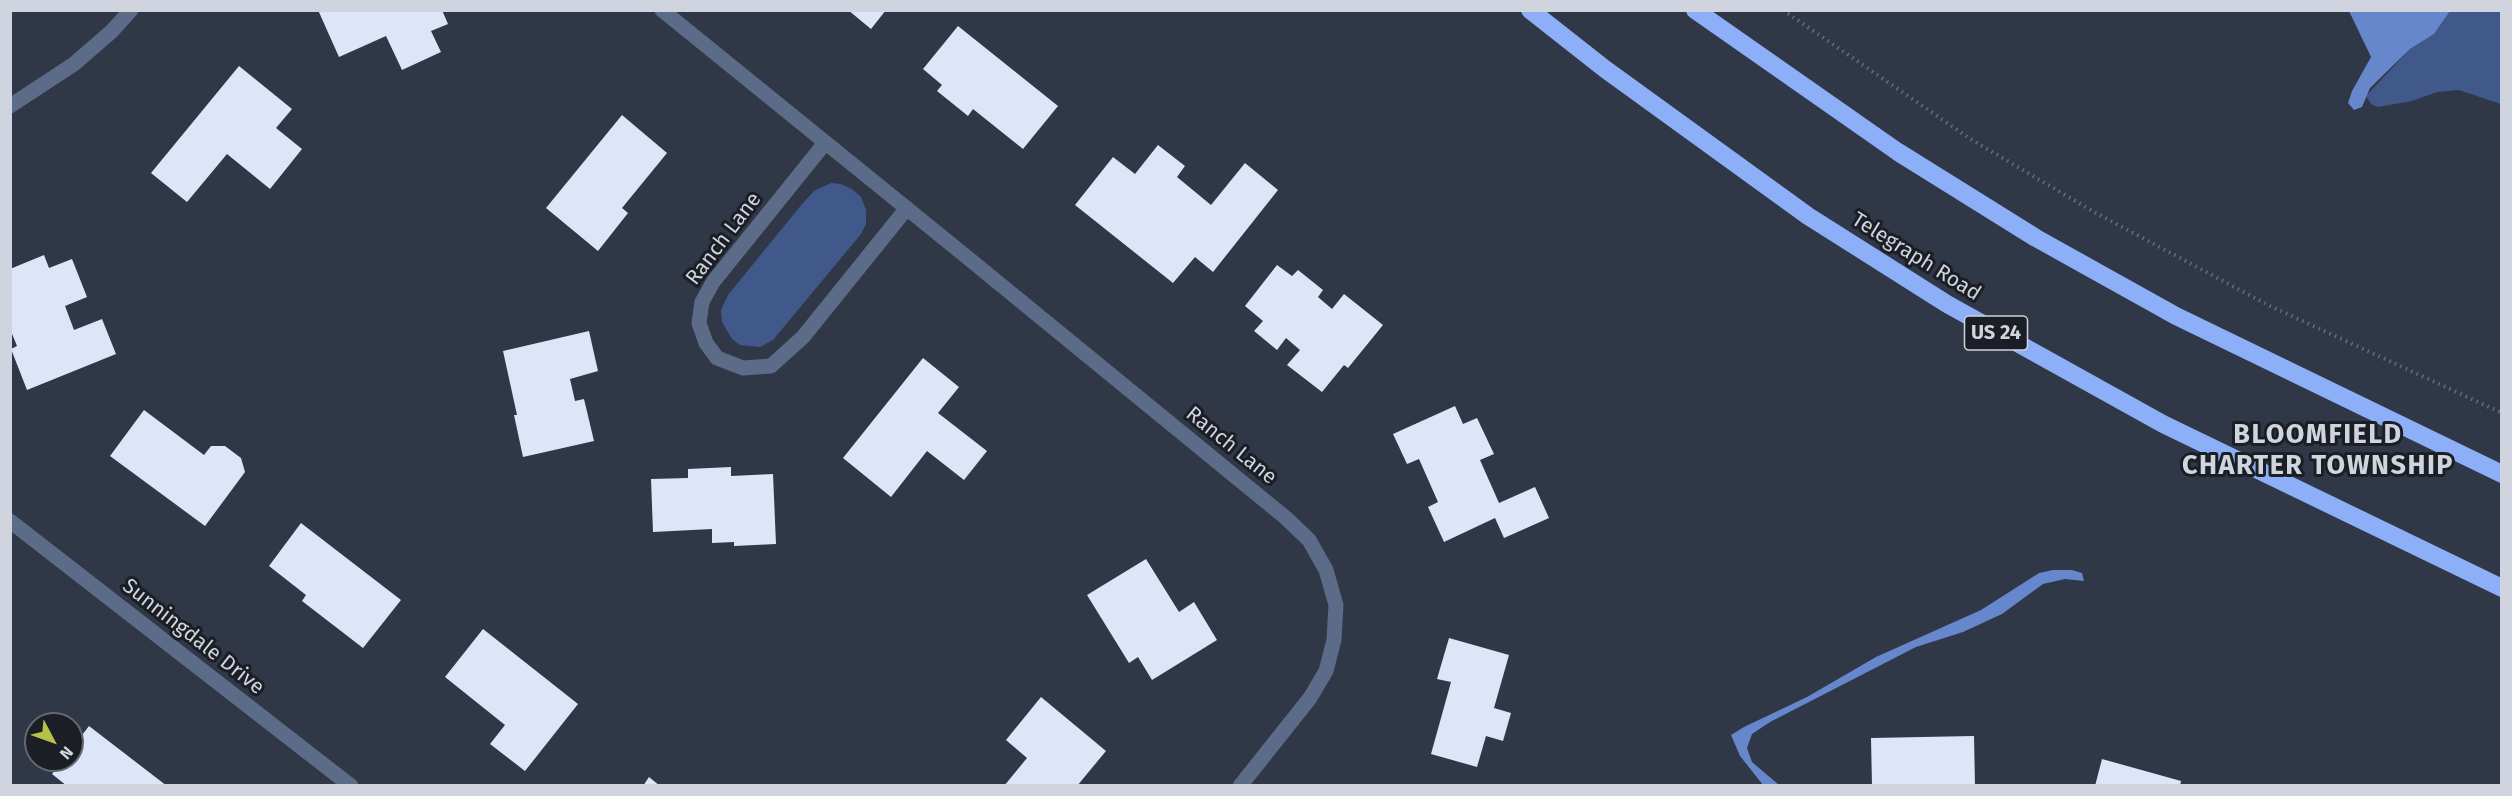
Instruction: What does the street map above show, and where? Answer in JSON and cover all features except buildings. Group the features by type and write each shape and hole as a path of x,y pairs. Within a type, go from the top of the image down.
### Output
{"highway":[{"name":"Telegraph Road","path":"1530,10 1605,69 1808,216 1947,304 2163,424 2502,588"},
{"path":"1695,10 1869,133 2036,238 2176,316 2502,474"}],"street":[{"path":"10,106 74,64 112,31 130,10"},
{"name":"Ranch Lane","path":"662,10 1277,511 1309,540 1326,570 1336,605 1334,640 1326,671 1310,698 1240,786"},
{"name":"Ranch Lane","path":"825,143 713,282 702,302 699,323 706,343 717,358 744,368 771,366 803,337 907,208"},
{"name":"Sunningdale Drive","path":"10,520 351,786"}],"path":[{"path":"1783,10 1972,140 2104,218 2270,306 2502,413"}],"shaded area":[{"path":"2349,11 2450,11 2434,34 2410,49 2370,88 2362,107 2354,110 2348,103 2371,57"},
{"path":"2450,11 2501,11 2501,104 2459,90 2437,92 2412,101 2378,107 2371,104 2366,96 2410,49 2434,34"},
{"path":"831,183 852,189 861,197 866,210 866,224 861,234 773,340 760,347 740,345 732,339 722,322 721,310 728,295 802,204 814,191"},
{"path":"2072,570 2082,573 2084,581 2065,579 2043,584 2002,614 1963,632 1916,647 1770,722 1752,734 1747,748 1752,762 1779,785 1763,785 1740,756 1731,735 1744,727 1807,697 1876,657 1981,610 2039,573"}],"district":[{"name":"BLOOMFIELD CHARTER TOWNSHIP","path":"2318,450"}]}
